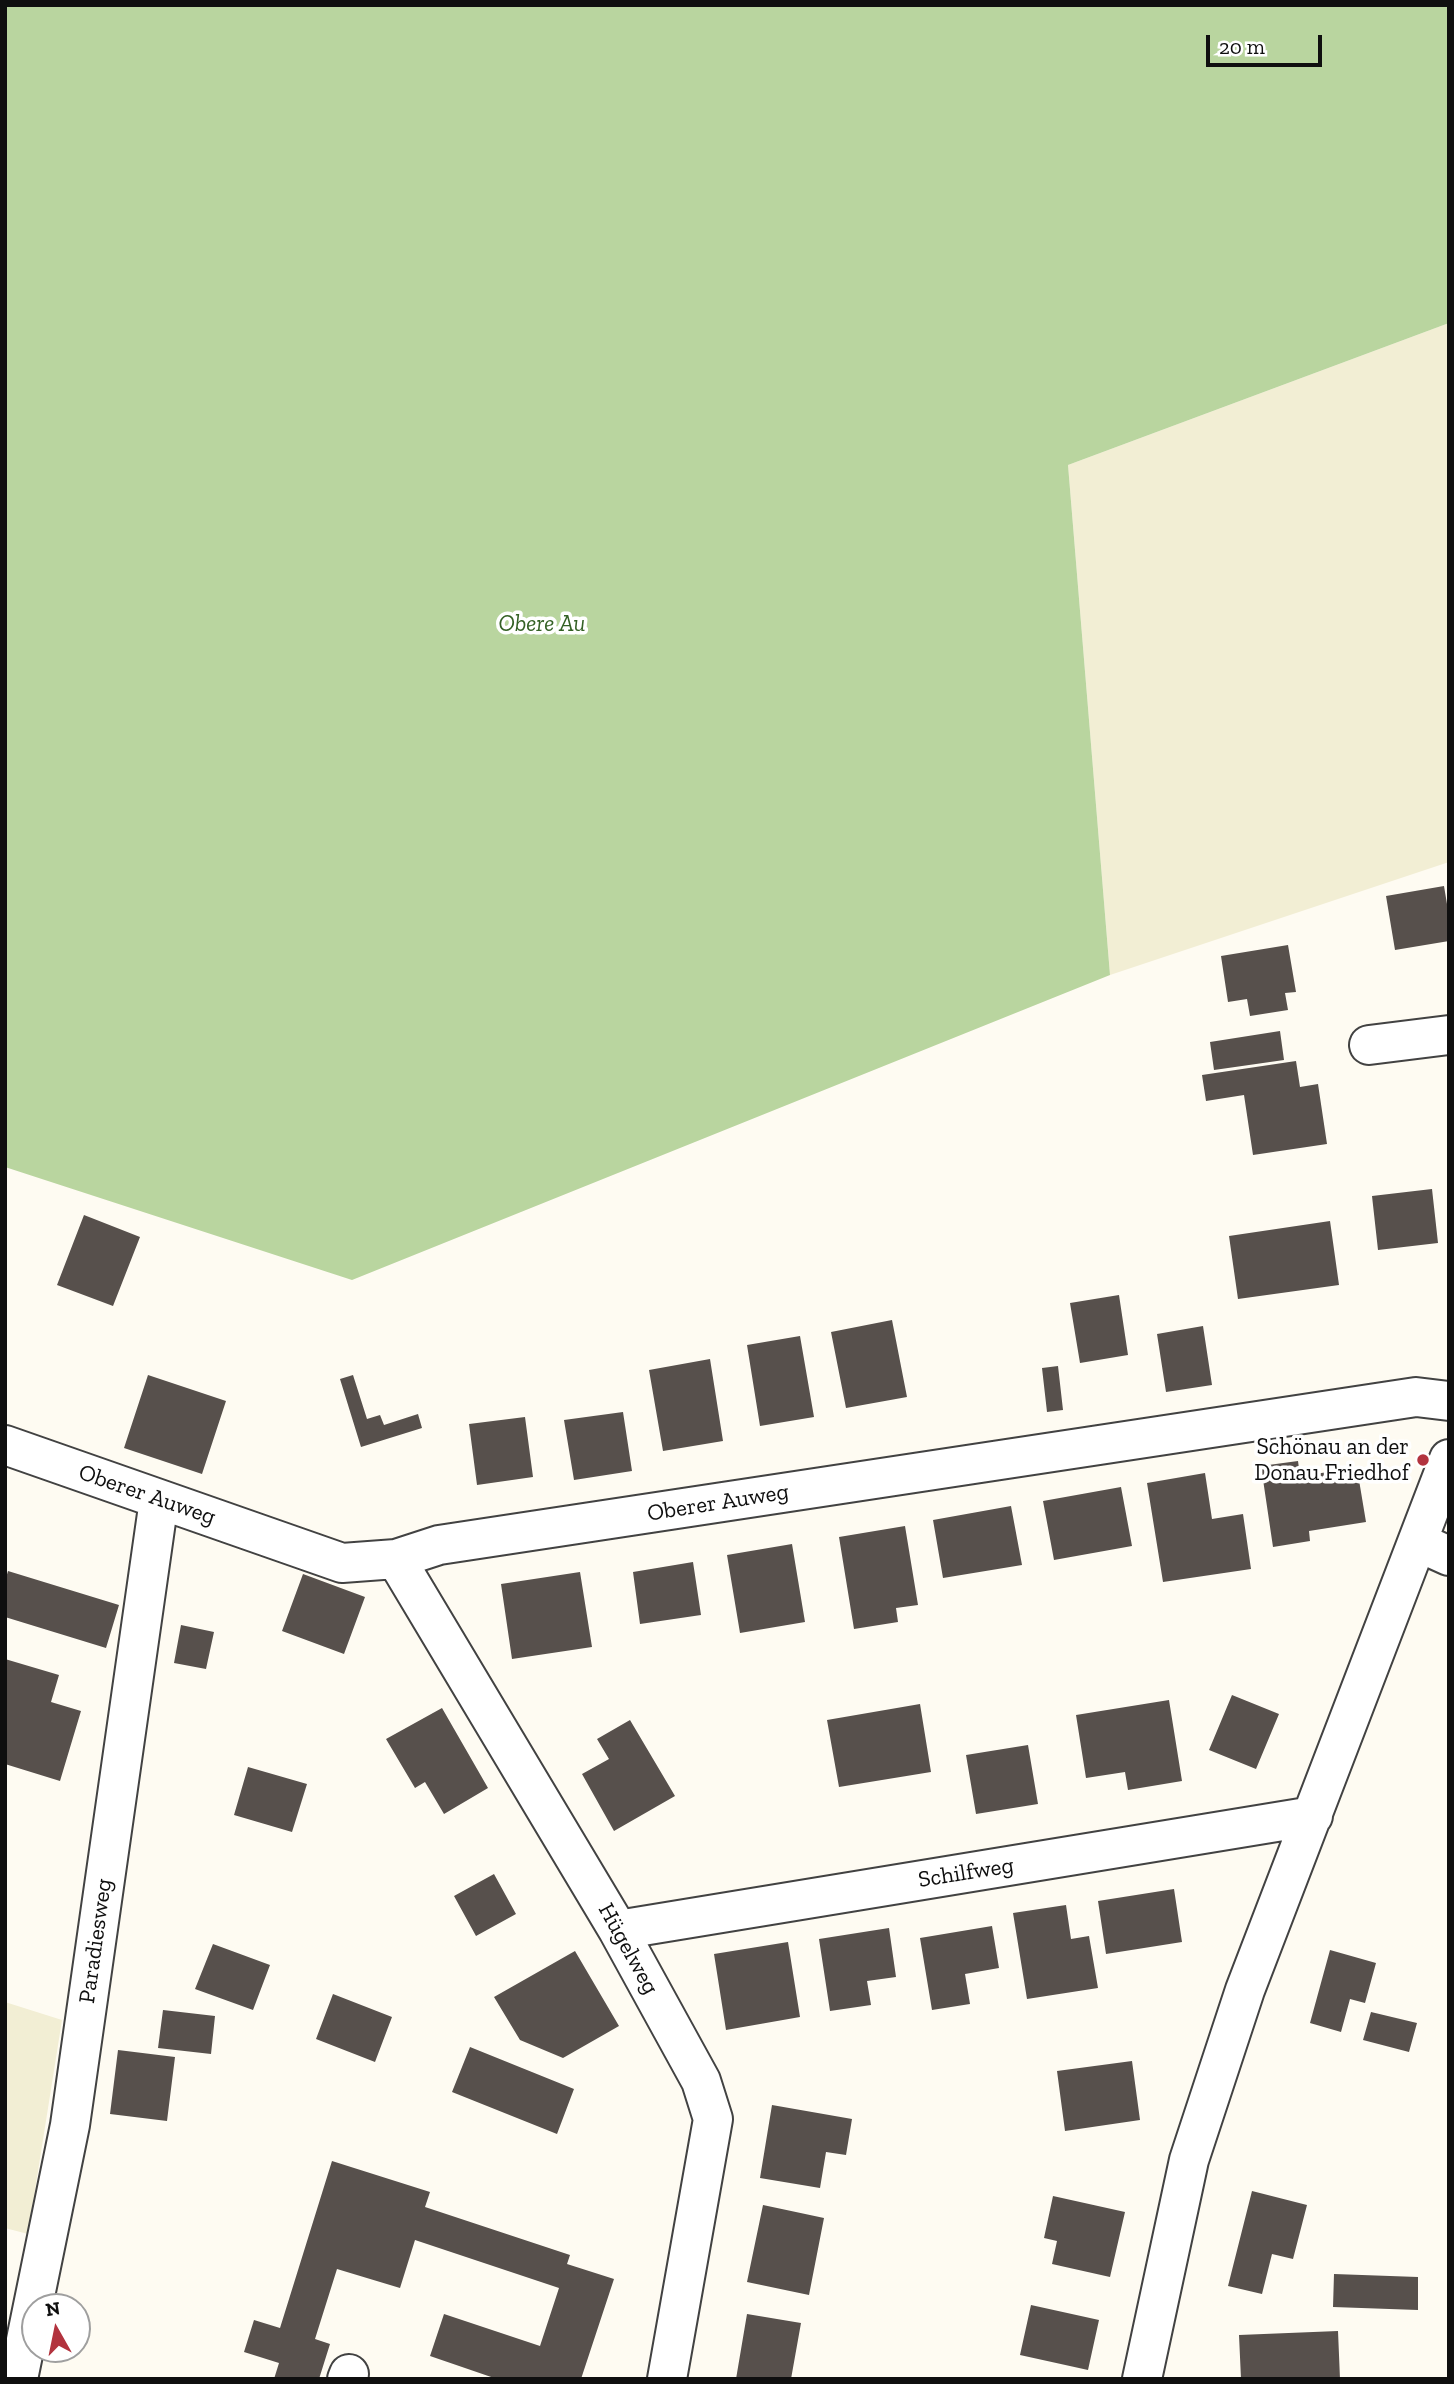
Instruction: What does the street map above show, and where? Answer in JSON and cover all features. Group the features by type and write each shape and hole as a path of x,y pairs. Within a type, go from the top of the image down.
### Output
{"street":[{"path":"1369,1045 1449,1035"},
{"name":"Oberer Auweg","path":"5,1445 342,1563 396,1559 439,1545 1416,1397 1449,1401"},
{"path":"1142,2379 1189,2160 1245,1990 1314,1815 1434,1549 1449,1459"},
{"name":"Paradiesweg","path":"19,2379 70,2125 159,1500"},
{"name":"Hügelweg","path":"396,1559 618,1930 701,2081 713,2119 667,2379"},
{"name":"Schilfweg","path":"618,1930 1314,1815"}],"shaded area":[{"path":"1449,323 1449,862 1110,975 1068,465"},
{"path":"5,2002 62,2020 28,2234 5,2228"}],"green space":[{"name":"Obere Au","path":"5,5 1449,5 1449,323 1068,465 1110,975 352,1280 5,1167"}],"building":[{"path":"1444,886 1449,916 1449,941 1395,950 1386,896"},
{"path":"1288,945 1296,992 1285,993 1288,1010 1250,1016 1247,999 1228,1002 1221,956"},
{"path":"1280,1031 1284,1060 1214,1070 1210,1042"},
{"path":"1296,1061 1300,1087 1318,1084 1327,1144 1253,1155 1244,1095 1206,1101 1202,1075"},
{"path":"1432,1189 1438,1243 1378,1250 1372,1196"},
{"path":"84,1215 140,1237 113,1306 57,1285"},
{"path":"1330,1221 1339,1285 1238,1299 1229,1236"},
{"path":"1119,1295 1128,1355 1080,1363 1070,1303"},
{"path":"892,1320 907,1397 846,1408 831,1332"},
{"path":"1203,1326 1212,1385 1166,1392 1157,1334"},
{"path":"800,1336 814,1417 760,1426 747,1345"},
{"path":"710,1359 723,1441 663,1451 649,1370"},
{"path":"1058,1366 1063,1410 1047,1412 1042,1368"},
{"path":"148,1375 226,1401 202,1474 124,1448"},
{"path":"353,1375 367,1419 380,1415 384,1425 418,1414 422,1428 361,1447 340,1379"},
{"path":"623,1412 632,1471 574,1480 564,1420"},
{"path":"525,1417 533,1477 477,1485 469,1424"},
{"path":"1298,1461 1300,1476 1357,1468 1366,1522 1309,1531 1310,1541 1273,1547 1261,1466"},
{"path":"1205,1473 1212,1519 1243,1514 1251,1569 1163,1582 1147,1483"},
{"path":"1121,1487 1132,1546 1054,1560 1043,1501"},
{"path":"1011,1506 1022,1565 943,1578 933,1520"},
{"path":"905,1526 918,1605 896,1608 898,1622 854,1629 839,1537"},
{"path":"792,1544 805,1622 740,1633 727,1555"},
{"path":"693,1562 701,1615 640,1624 633,1572"},
{"path":"8,1571 119,1605 106,1648 5,1617 5,1581"},
{"path":"580,1572 592,1647 512,1659 501,1584"},
{"path":"303,1574 365,1597 344,1654 282,1631"},
{"path":"181,1625 214,1632 206,1669 174,1663"},
{"path":"5,1659 59,1675 51,1702 81,1711 60,1781 5,1764"},
{"path":"1232,1695 1279,1714 1256,1769 1209,1750"},
{"path":"1169,1700 1182,1781 1128,1790 1125,1772 1086,1778 1076,1715"},
{"path":"920,1704 931,1772 839,1787 827,1720"},
{"path":"442,1708 488,1788 444,1814 425,1782 415,1788 386,1739"},
{"path":"630,1720 675,1796 614,1831 582,1774 609,1759 597,1739"},
{"path":"1028,1745 1038,1804 976,1814 966,1755"},
{"path":"248,1767 307,1784 292,1832 234,1815"},
{"path":"494,1874 516,1914 476,1936 454,1896"},
{"path":"1174,1889 1182,1942 1106,1954 1098,1901"},
{"path":"1066,1905 1071,1939 1089,1936 1098,1988 1027,1999 1013,1913"},
{"path":"992,1926 999,1968 965,1974 970,2004 932,2010 920,1938"},
{"path":"889,1928 896,1977 867,1981 871,2005 830,2011 819,1939"},
{"path":"788,1942 800,2017 726,2030 714,1954"},
{"path":"213,1944 270,1965 253,2010 195,1989"},
{"path":"1330,1950 1376,1963 1365,2003 1350,1999 1341,2032 1310,2023"},
{"path":"575,1951 619,2026 563,2058 520,2040 494,1997"},
{"path":"333,1994 392,2017 375,2062 316,2039"},
{"path":"163,2010 215,2016 211,2054 158,2048"},
{"path":"1371,2012 1417,2023 1409,2052 1363,2040"},
{"path":"470,2047 574,2089 557,2134 452,2092"},
{"path":"118,2050 175,2057 167,2121 110,2114"},
{"path":"1132,2061 1140,2120 1065,2131 1057,2071"},
{"path":"772,2105 852,2119 846,2155 826,2152 820,2188 760,2178"},
{"path":"332,2161 430,2192 425,2207 570,2255 567,2264 614,2279 581,2379 497,2379 430,2356 444,2314 540,2346 559,2288 415,2240 400,2288 337,2269 315,2339 330,2344 319,2379 274,2379 279,2363 244,2352 254,2320 280,2328"},
{"path":"1252,2191 1307,2205 1293,2259 1272,2254 1262,2294 1228,2286"},
{"path":"1053,2196 1125,2212 1110,2277 1052,2264 1057,2241 1044,2238"},
{"path":"763,2205 824,2218 809,2295 747,2282"},
{"path":"1334,2274 1418,2277 1418,2310 1333,2307"},
{"path":"1031,2305 1099,2320 1088,2370 1020,2355"},
{"path":"747,2314 801,2323 791,2379 736,2379"},
{"path":"1338,2331 1340,2379 1241,2379 1239,2335"}],"place":[{"name":"Schönau an der Donau Friedhof","path":"1423,1460"}]}
